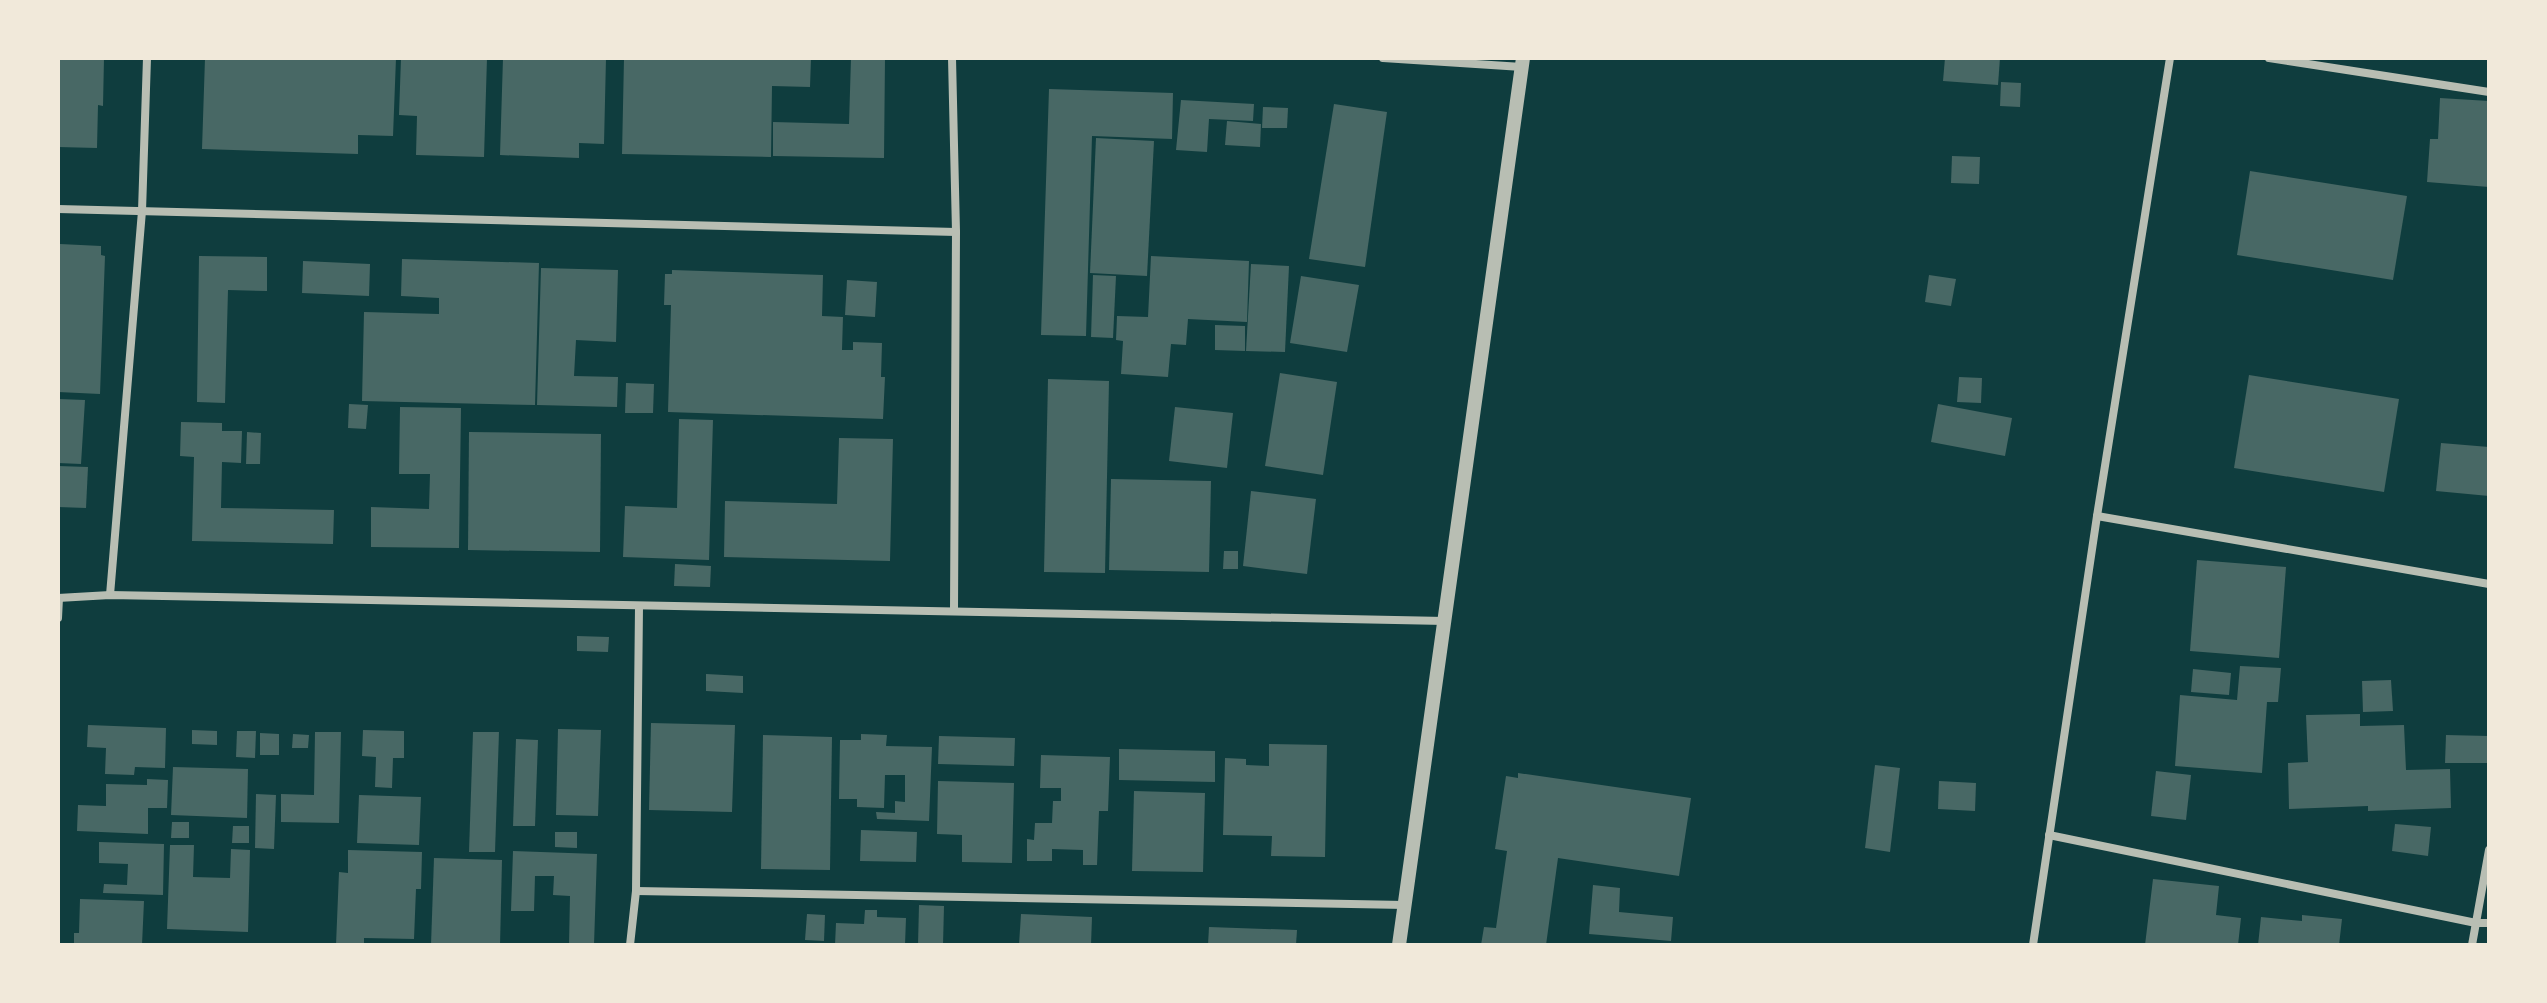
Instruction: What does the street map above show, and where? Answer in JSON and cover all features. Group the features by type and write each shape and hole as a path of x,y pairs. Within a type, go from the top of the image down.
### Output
{"street":[{"path":"110,595 142,211 147,58"},
{"path":"952,58 956,232 954,610"},
{"path":"1383,58 1522,62 1399,945"},
{"path":"2033,945 2170,58"},
{"path":"2269,58 2489,92"},
{"path":"58,209 956,232"},
{"path":"2097,516 2489,584"},
{"path":"58,618 58,598 110,595 1445,621"},
{"path":"630,945 636,891 639,607"},
{"path":"2049,835 2476,923 2489,923"},
{"path":"2472,945 2489,850"},
{"path":"636,891 1405,905"}],"building":[{"path":"58,58 104,58 103,106 98,105 97,148 58,147"},
{"path":"205,58 396,58 393,136 358,135 358,154 202,149"},
{"path":"401,58 487,58 484,157 416,155 417,116 399,115"},
{"path":"503,58 606,58 604,144 579,143 579,158 500,155"},
{"path":"624,58 811,58 810,87 772,86 771,157 622,154"},
{"path":"851,58 885,58 884,158 773,156 773,122 849,124"},
{"path":"1945,58 2000,58 1998,85 1943,81"},
{"path":"2001,82 2021,83 2020,107 2000,106"},
{"path":"1049,89 1173,93 1172,139 1092,136 1086,336 1041,335"},
{"path":"2440,98 2489,101 2489,187 2427,182 2430,139 2438,139"},
{"path":"1181,100 1254,104 1253,121 1209,119 1207,152 1176,150"},
{"path":"1334,104 1387,112 1365,267 1309,259"},
{"path":"1263,107 1288,108 1287,128 1262,128"},
{"path":"1227,121 1261,124 1260,147 1225,145"},
{"path":"1096,138 1154,141 1147,276 1090,273"},
{"path":"1952,156 1980,157 1979,184 1951,183"},
{"path":"2250,171 2407,196 2393,280 2237,255"},
{"path":"60,244 101,246 101,255 105,256 100,394 58,392"},
{"path":"199,256 267,257 267,291 228,290 225,403 197,402"},
{"path":"1151,256 1249,261 1247,322 1188,319 1186,345 1171,344 1168,377 1121,374 1123,341 1116,340 1117,316 1148,317"},
{"path":"402,259 539,263 535,405 362,401 364,312 439,314 439,298 401,296"},
{"path":"303,261 370,264 369,296 302,293"},
{"path":"1251,264 1289,266 1285,352 1246,351"},
{"path":"541,268 618,270 616,342 576,340 574,376 618,377 617,407 537,405"},
{"path":"672,270 823,275 822,316 843,317 842,350 853,350 853,342 882,343 881,377 885,377 883,419 668,412 671,305 664,305 665,274 672,274"},
{"path":"1093,275 1116,276 1113,338 1091,337"},
{"path":"1929,275 1956,279 1951,306 1925,302"},
{"path":"1301,276 1359,285 1347,352 1290,343"},
{"path":"847,280 877,282 875,317 845,315"},
{"path":"1215,325 1245,326 1245,351 1215,350"},
{"path":"1280,373 1337,382 1323,475 1265,466"},
{"path":"2249,375 2399,399 2384,492 2234,468"},
{"path":"1959,377 1982,378 1981,403 1957,402"},
{"path":"1048,379 1109,381 1105,573 1044,572"},
{"path":"626,383 654,384 653,413 625,413"},
{"path":"58,399 85,400 81,464 58,463"},
{"path":"349,404 368,405 366,429 348,428"},
{"path":"1938,404 2012,418 2005,456 1931,442"},
{"path":"400,407 461,408 459,548 371,547 371,507 429,509 430,474 399,474"},
{"path":"1175,407 1233,413 1227,468 1169,461"},
{"path":"679,419 713,420 709,560 623,557 625,506 677,508"},
{"path":"181,422 222,423 222,431 242,431 241,463 222,462 221,508 334,510 333,544 192,541 194,457 180,456"},
{"path":"247,432 261,433 260,464 246,464"},
{"path":"469,432 601,434 600,552 468,550"},
{"path":"839,438 893,439 890,561 724,557 725,501 837,504"},
{"path":"2441,443 2489,447 2489,496 2436,491"},
{"path":"58,466 88,467 86,508 58,507"},
{"path":"1111,479 1211,481 1209,572 1109,570"},
{"path":"1251,491 1316,499 1307,574 1243,566"},
{"path":"1224,551 1238,551 1238,569 1223,569"},
{"path":"2197,560 2286,567 2279,658 2190,651"},
{"path":"675,564 711,566 710,587 674,586"},
{"path":"577,636 609,637 608,652 577,651"},
{"path":"2240,666 2281,668 2278,702 2267,702 2262,773 2175,766 2180,695 2237,700"},
{"path":"2193,669 2231,673 2229,695 2191,692"},
{"path":"706,674 743,676 743,693 706,691"},
{"path":"2391,680 2393,711 2363,712 2362,681"},
{"path":"2360,714 2360,726 2404,725 2406,770 2450,769 2451,808 2368,811 2368,806 2289,809 2288,763 2308,762 2306,715"},
{"path":"651,723 735,725 732,812 649,810"},
{"path":"88,725 166,728 165,768 135,767 134,775 105,774 106,748 87,747"},
{"path":"558,729 601,730 598,816 556,815"},
{"path":"192,730 217,731 217,745 192,744"},
{"path":"363,730 404,731 404,758 393,758 392,788 375,787 376,757 362,756"},
{"path":"237,731 256,731 255,758 236,757"},
{"path":"315,732 341,732 339,823 281,822 281,794 314,795"},
{"path":"473,732 499,732 495,852 469,852"},
{"path":"260,733 279,734 279,755 260,755"},
{"path":"293,734 309,735 308,748 292,748"},
{"path":"861,734 887,735 886,746 932,747 929,821 877,819 876,812 895,813 895,801 905,802 905,775 885,775 884,808 857,807 857,799 839,799 840,740 861,740"},
{"path":"763,735 832,737 830,870 761,869"},
{"path":"2446,735 2489,736 2489,763 2445,763"},
{"path":"939,736 1015,738 1014,766 938,764"},
{"path":"516,739 538,740 535,826 513,826"},
{"path":"1269,744 1327,745 1325,857 1271,856 1272,836 1223,835 1225,758 1246,759 1246,765 1269,766"},
{"path":"1119,749 1215,751 1215,782 1119,780"},
{"path":"1041,755 1110,757 1108,811 1099,811 1097,865 1083,865 1083,850 1052,849 1052,861 1027,861 1027,839 1034,840 1035,823 1052,823 1053,801 1061,801 1061,788 1040,788"},
{"path":"1875,765 1900,768 1890,852 1865,848"},
{"path":"173,767 248,769 247,818 171,815"},
{"path":"2156,771 2191,775 2186,820 2151,816"},
{"path":"1518,773 1691,798 1679,876 1558,858 1546,945 1481,945 1484,927 1496,928 1507,851 1495,849 1506,776 1518,778"},
{"path":"147,779 168,780 167,808 148,808 148,834 77,831 78,805 106,806 106,784 147,785"},
{"path":"938,781 1014,783 1012,863 962,862 962,835 937,834"},
{"path":"1939,781 1976,783 1975,811 1938,809"},
{"path":"1134,791 1205,793 1203,872 1132,871"},
{"path":"256,794 276,795 274,849 255,848"},
{"path":"359,795 421,797 419,845 357,843"},
{"path":"172,822 189,822 189,838 171,838"},
{"path":"2395,824 2431,827 2428,856 2392,851"},
{"path":"233,826 249,826 249,843 232,843"},
{"path":"861,830 917,832 916,862 860,861"},
{"path":"555,832 577,832 577,848 555,847"},
{"path":"99,842 164,844 163,895 103,893 104,884 127,885 128,864 99,863"},
{"path":"170,845 194,845 193,877 230,878 231,849 250,850 248,932 167,929"},
{"path":"348,850 422,852 421,889 416,889 414,939 364,938 364,945 336,945 339,872 348,873"},
{"path":"513,851 597,854 594,945 569,945 570,896 553,895 554,876 535,876 534,911 511,911"},
{"path":"434,858 502,860 500,945 431,945"},
{"path":"2153,879 2219,886 2216,915 2241,918 2238,945 2145,945"},
{"path":"1593,885 1620,888 1619,912 1673,917 1671,941 1589,934"},
{"path":"80,899 144,901 142,945 74,945 74,933 79,933"},
{"path":"919,905 944,906 943,945 918,945"},
{"path":"865,910 877,910 877,917 906,918 905,945 835,945 836,923 864,924"},
{"path":"807,914 825,915 824,941 805,940"},
{"path":"1021,914 1092,917 1091,945 1019,945"},
{"path":"2302,915 2342,919 2339,945 2258,945 2261,917 2302,921"},
{"path":"1209,927 1297,930 1296,945 1208,945"}]}
